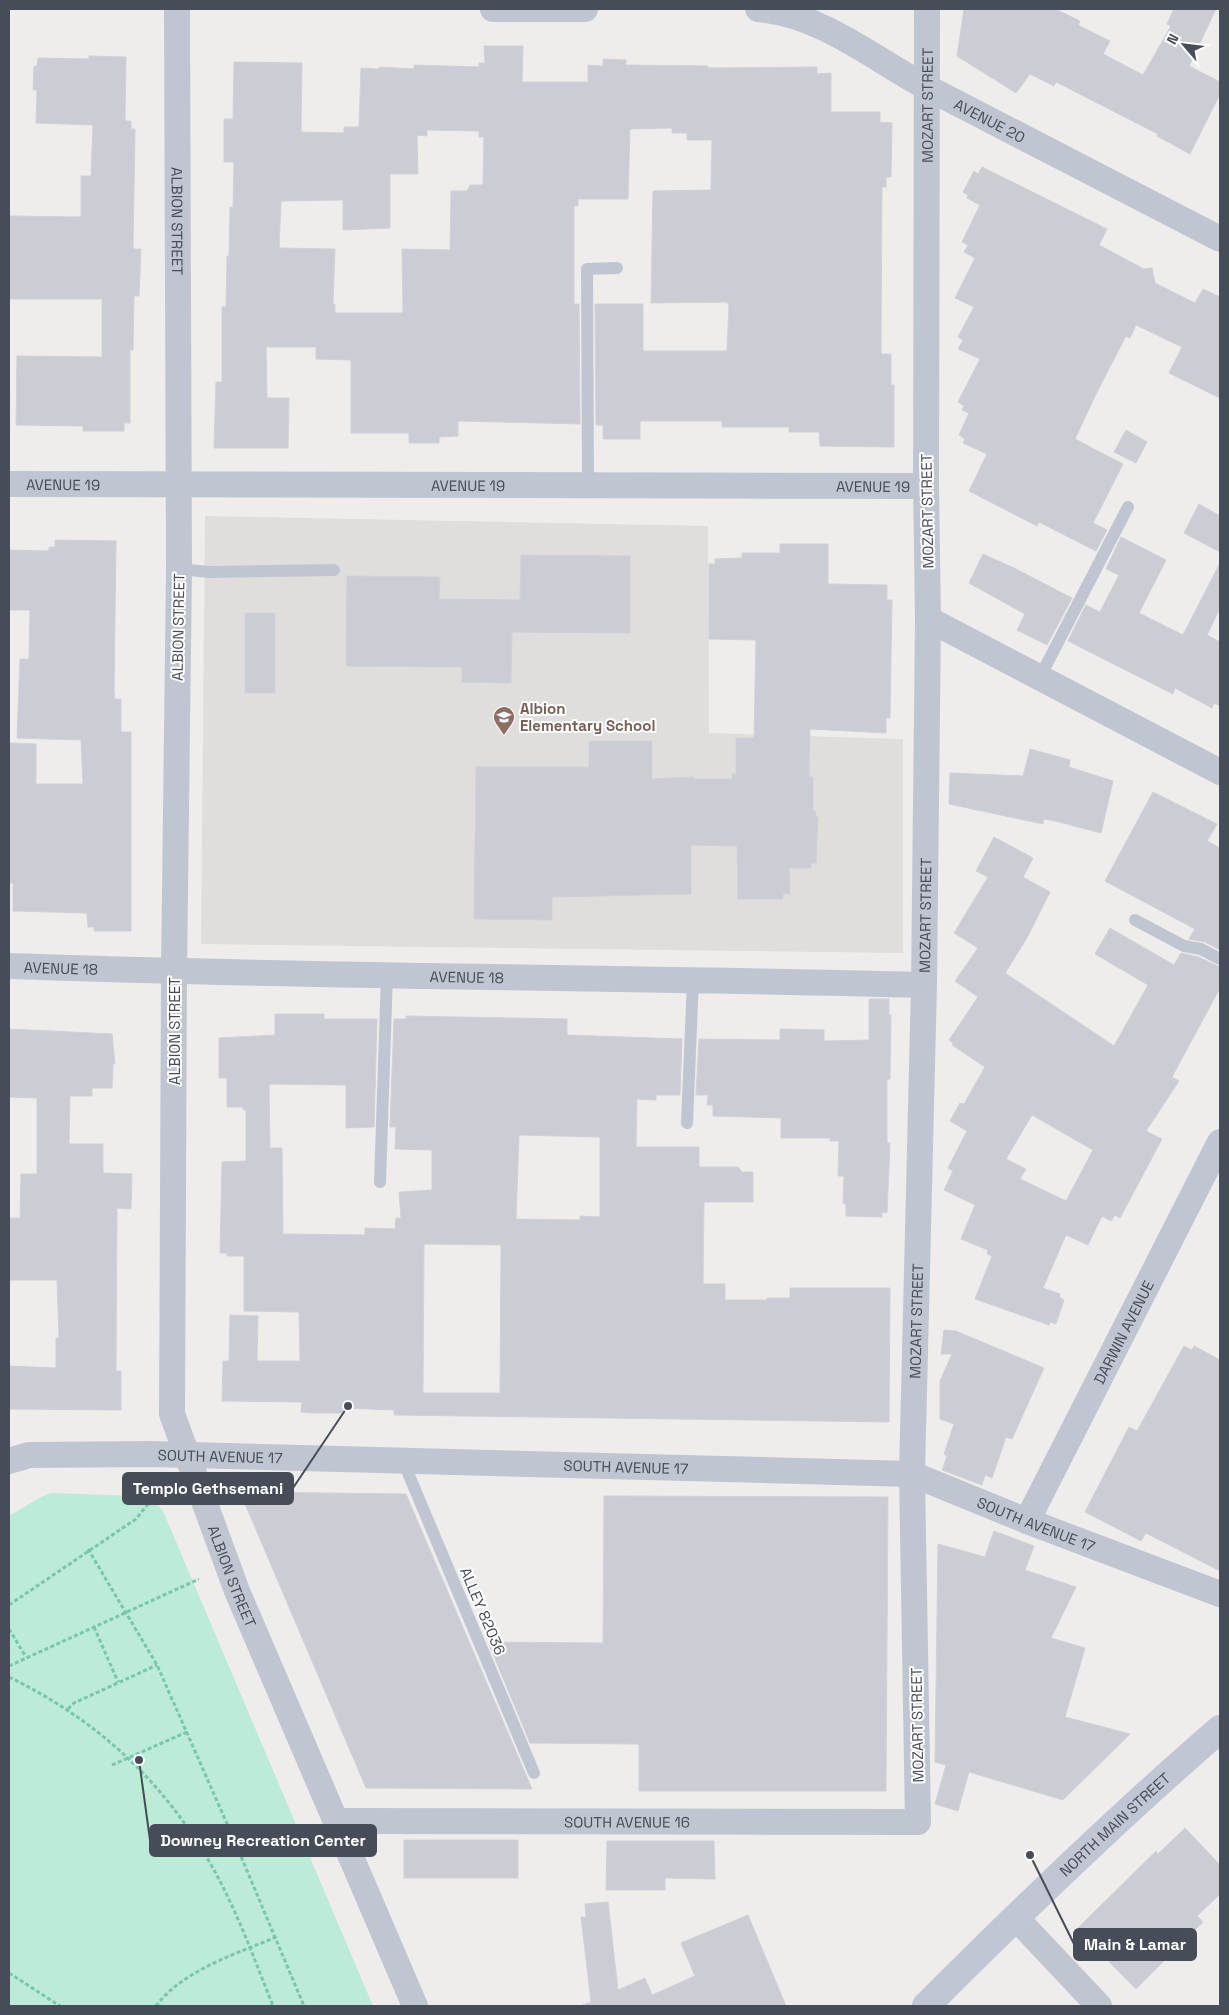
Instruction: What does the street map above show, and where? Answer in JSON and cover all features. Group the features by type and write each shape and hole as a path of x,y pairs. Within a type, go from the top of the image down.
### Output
{"main road":[{"name":"NORTH MAIN STREET","path":"926,2006 1015,1918 1164,1778 1220,1729"}],"street":[{"name":"ALBION STREET","path":"177,9 179,569 174,972 172,1414 237,1591 415,2006"},
{"path":"493,9 586,9"},
{"name":"AVENUE 20","path":"758,9 780,11 814,22 846,38 926,86 1220,239"},
{"name":"MOZART STREET","path":"918,1822 912,1474 924,985 928,619 926,486 927,9"},
{"name":"AVENUE 19","path":"9,484 178,486 926,486"},
{"path":"928,619 1220,772"},
{"name":"AVENUE 18","path":"9,966 174,972 693,979 924,985"},
{"name":"DARWIN AVENUE","path":"1027,1521 1220,1142"},
{"name":"SOUTH AVENUE 17","path":"9,1462 29,1455 187,1456 912,1474 1027,1521 1220,1594"},
{"name":"SOUTH AVENUE 16","path":"337,1821 918,1822"},
{"path":"1015,1918 1099,2006"}],"lane":[{"path":"588,486 587,269 617,268"},
{"path":"1040,677 1128,507"},
{"path":"179,569 208,572 334,570"},
{"path":"1135,920 1184,946 1201,949 1220,959"},
{"path":"380,1182 386,975"},
{"path":"687,1123 693,979"},
{"name":"ALLEY 82036","path":"403,1462 534,1773"}],"path":[{"path":"9,1605 88,1549 136,1519 161,1488"},
{"path":"88,1549 157,1665 276,1936 304,2006"},
{"path":"9,1666 199,1579"},
{"path":"94,1627 118,1682"},
{"path":"9,1629 26,1657"},
{"path":"68,1709 74,1703 157,1665"},
{"path":"9,1677 68,1709 129,1756 172,1806 202,1848 223,1888 273,2006"},
{"path":"112,1765 187,1732"},
{"path":"187,1855 232,1835"},
{"path":"156,2006 177,1985 197,1972 276,1936"},
{"path":"9,1973 60,2006"}],"shaded area":[{"name":"Albion Elementary School","path":"205,516 708,526 709,733 903,739 903,953 201,944"}],"green space":[{"path":"51,1493 138,1496 154,1501 163,1511 373,2006 9,2006 9,1516"}],"building":[{"path":"964,9 1055,9 1080,21 1078,25 1110,41 1103,54 1143,75 1171,26 1167,24 1174,9 1216,9 1189,66 1220,82 1220,94 1190,154 1157,136 1158,134 1056,82 1054,86 1030,74 1016,93 957,56"},
{"path":"484,46 523,46 522,82 588,82 588,65 603,66 603,59 626,60 626,65 708,66 708,68 817,67 817,74 831,73 831,112 880,112 880,122 892,123 891,177 886,177 886,187 882,187 881,354 891,354 891,385 894,385 894,447 820,446 819,432 789,432 789,427 722,427 722,421 640,421 640,439 603,439 603,425 596,425 595,304 643,304 643,351 727,351 729,305 727,302 651,303 653,191 711,190 712,140 687,140 687,133 672,133 672,128 630,129 628,199 578,199 578,206 574,206 574,304 579,304 580,424 458,421 458,436 439,437 439,443 409,443 409,433 351,433 351,360 316,359 316,347 266,347 267,398 289,398 288,448 214,448 216,382 222,382 222,307 226,307 230,207 233,208 234,162 224,162 224,119 233,119 234,62 302,63 301,132 344,133 344,127 359,127 361,68 414,69 414,65 479,67 479,63 485,63","holes":["427,130 479,131 479,137 484,137 483,185 470,185 467,191 451,191 450,250 402,249 403,313 335,313 335,304 333,304 335,249 279,248 281,201 343,200 343,230 390,228 390,174 418,174 417,135 427,136"]},
{"path":"89,56 126,57 125,121 131,121 131,129 135,129 133,249 141,249 139,296 134,296 133,350 130,350 130,423 124,423 124,431 83,431 83,426 16,425 17,356 102,357 102,299 9,299 9,216 81,217 81,176 91,176 93,125 36,123 37,90 33,90 34,66 37,66 38,58 89,59"},
{"path":"982,167 1107,229 1099,245 1144,269 1152,268 1155,283 1195,303 1203,289 1220,297 1220,398 1169,373 1182,347 1136,325 1130,338 1126,336 1097,392 1075,439 1123,464 1093,523 1107,530 1096,551 1039,522 1037,526 969,491 987,454 963,443 965,439 959,435 969,413 962,410 964,406 958,402 980,359 958,349 963,340 958,337 974,307 955,298 975,258 964,252 968,245 962,242 980,205 967,198 968,195 963,192 974,171 978,174"},
{"path":"1126,430 1147,442 1136,463 1114,452"},
{"path":"1199,504 1220,516 1220,552 1184,533"},
{"path":"1121,537 1166,560 1139,613 1183,635 1220,563 1220,608 1207,635 1220,642 1220,706 1214,703 1212,708 1175,688 1173,694 1068,641 1086,605 1100,612 1119,575 1106,569"},
{"path":"55,540 116,541 114,692 115,699 121,699 121,732 131,732 131,931 94,931 94,927 88,927 87,913 13,911 13,883 9,883 10,743 36,744 36,784 83,784 81,740 17,738 20,659 29,659 30,610 9,610 9,550 49,551 49,547 55,547"},
{"path":"780,544 828,544 828,584 887,585 887,600 892,600 890,718 886,718 886,733 810,729 809,777 813,777 813,811 815,811 816,817 818,817 816,863 811,863 811,868 789,868 790,894 783,894 783,899 738,899 737,846 691,845 691,894 552,897 552,920 474,919 476,767 589,767 589,741 652,741 652,779 694,777 694,779 732,779 732,774 736,774 736,738 754,738 756,640 709,639 709,564 715,564 715,559 742,558 742,553 780,553"},
{"path":"983,554 1072,598 1047,645 1017,630 1025,614 969,583"},
{"path":"521,555 630,556 630,633 512,632 511,683 462,682 462,667 346,666 347,576 440,577 439,599 520,600"},
{"path":"245,613 275,613 275,693 245,693"},
{"path":"1030,749 1070,760 1069,767 1113,781 1101,833 1055,821 1044,819 1043,824 949,804 950,773 1023,776"},
{"path":"1153,792 1217,824 1207,841 1220,848 1220,950 1205,942 1189,939 1195,929 1105,881"},
{"path":"994,837 1033,858 1023,877 1050,892 1027,938 1007,970 1004,969 1007,971 1005,973 1114,1046 1148,985 1095,954 1110,928 1174,965 1181,953 1198,957 1220,967 1220,988 1172,1077 1179,1081 1146,1131 1162,1139 1120,1218 1115,1215 1111,1221 1102,1216 1088,1245 1066,1235 1043,1288 1060,1294 1059,1297 1064,1300 1056,1324 1050,1322 1049,1325 975,1299 992,1256 987,1254 988,1250 961,1239 975,1205 944,1190 953,1171 948,1168 967,1131 950,1121 960,1103 964,1104 985,1067 952,1045 953,1043 949,1040 978,997 955,981 978,948 954,933 988,877 976,871","holes":["1032,1115 1093,1150 1066,1201 1020,1179 1026,1169 1006,1159"]},
{"path":"869,999 889,999 889,1015 891,1015 890,1079 887,1079 887,1143 890,1143 887,1213 882,1212 882,1217 846,1216 846,1204 843,1203 844,1176 838,1176 839,1141 830,1141 830,1138 781,1138 781,1118 713,1116 713,1105 707,1105 708,1095 696,1095 699,1039 780,1040 780,1029 824,1030 824,1041 869,1040"},
{"path":"275,1014 324,1014 324,1019 377,1019 374,1127 346,1128 346,1085 269,1084 270,1148 282,1148 283,1234 365,1235 365,1228 395,1229 396,1218 401,1218 399,1192 432,1190 432,1150 395,1149 396,1127 390,1127 394,1019 406,1019 406,1016 567,1019 567,1035 682,1039 680,1095 656,1095 656,1100 637,1099 636,1147 699,1147 699,1167 738,1167 742,1172 753,1172 753,1202 704,1202 703,1284 725,1284 725,1300 790,1298 790,1288 890,1288 889,1422 394,1415 394,1410 343,1408 343,1413 313,1413 301,1412 302,1402 222,1401 223,1361 229,1361 230,1315 258,1316 257,1361 300,1361 299,1312 244,1311 244,1256 227,1256 227,1253 220,1253 222,1162 246,1161 246,1110 243,1110 243,1107 227,1107 227,1078 219,1078 219,1038 275,1035","holes":["519,1135 600,1137 600,1217 580,1216 580,1220 516,1219","424,1244 501,1245 500,1393 423,1393"]},
{"path":"9,1029 112,1034 115,1064 113,1064 112,1088 92,1088 92,1096 70,1096 69,1144 103,1144 103,1173 132,1174 131,1209 117,1208 116,1371 121,1371 121,1410 9,1409 9,1366 56,1368 56,1338 59,1338 57,1280 9,1280 9,1218 20,1218 21,1174 37,1174 37,1098 9,1097"},
{"path":"944,1330 956,1331 1044,1368 1012,1439 1006,1437 992,1478 985,1475 982,1485 942,1470 947,1456 944,1454 954,1424 940,1419 940,1381 952,1354 941,1354"},
{"path":"1184,1346 1192,1350 1194,1346 1220,1360 1220,1571 1146,1533 1141,1541 1085,1512 1129,1427 1137,1431"},
{"path":"240,1492 406,1494 532,1789 366,1788"},
{"path":"604,1496 888,1497 886,1791 639,1791 639,1744 530,1743 488,1642 603,1643"},
{"path":"994,1531 1034,1546 1025,1570 1076,1587 1051,1638 1085,1648 1065,1717 1130,1734 1063,1800 969,1772 958,1811 935,1804 946,1765 935,1762 938,1544 985,1557"},
{"path":"1185,1828 1220,1865 1220,1894 1197,1916 1203,1922 1136,1989 1077,1929 1156,1851 1158,1854"},
{"path":"404,1840 518,1840 518,1878 404,1878"},
{"path":"607,1841 714,1841 715,1879 665,1878 665,1890 606,1890"},
{"path":"608,1902 618,1990 645,1978 652,1995 695,1976 681,1943 748,1915 786,2006 580,2006 591,2002 581,1917 586,1917 585,1904"}],"place":[{"name":"Albion Elementary School","path":"504,736"},
{"name":"Templo Gethsemani","path":"348,1406"},
{"name":"Downey Recreation Center","path":"139,1760"},
{"name":"Main & Lamar","path":"1030,1855"}]}
